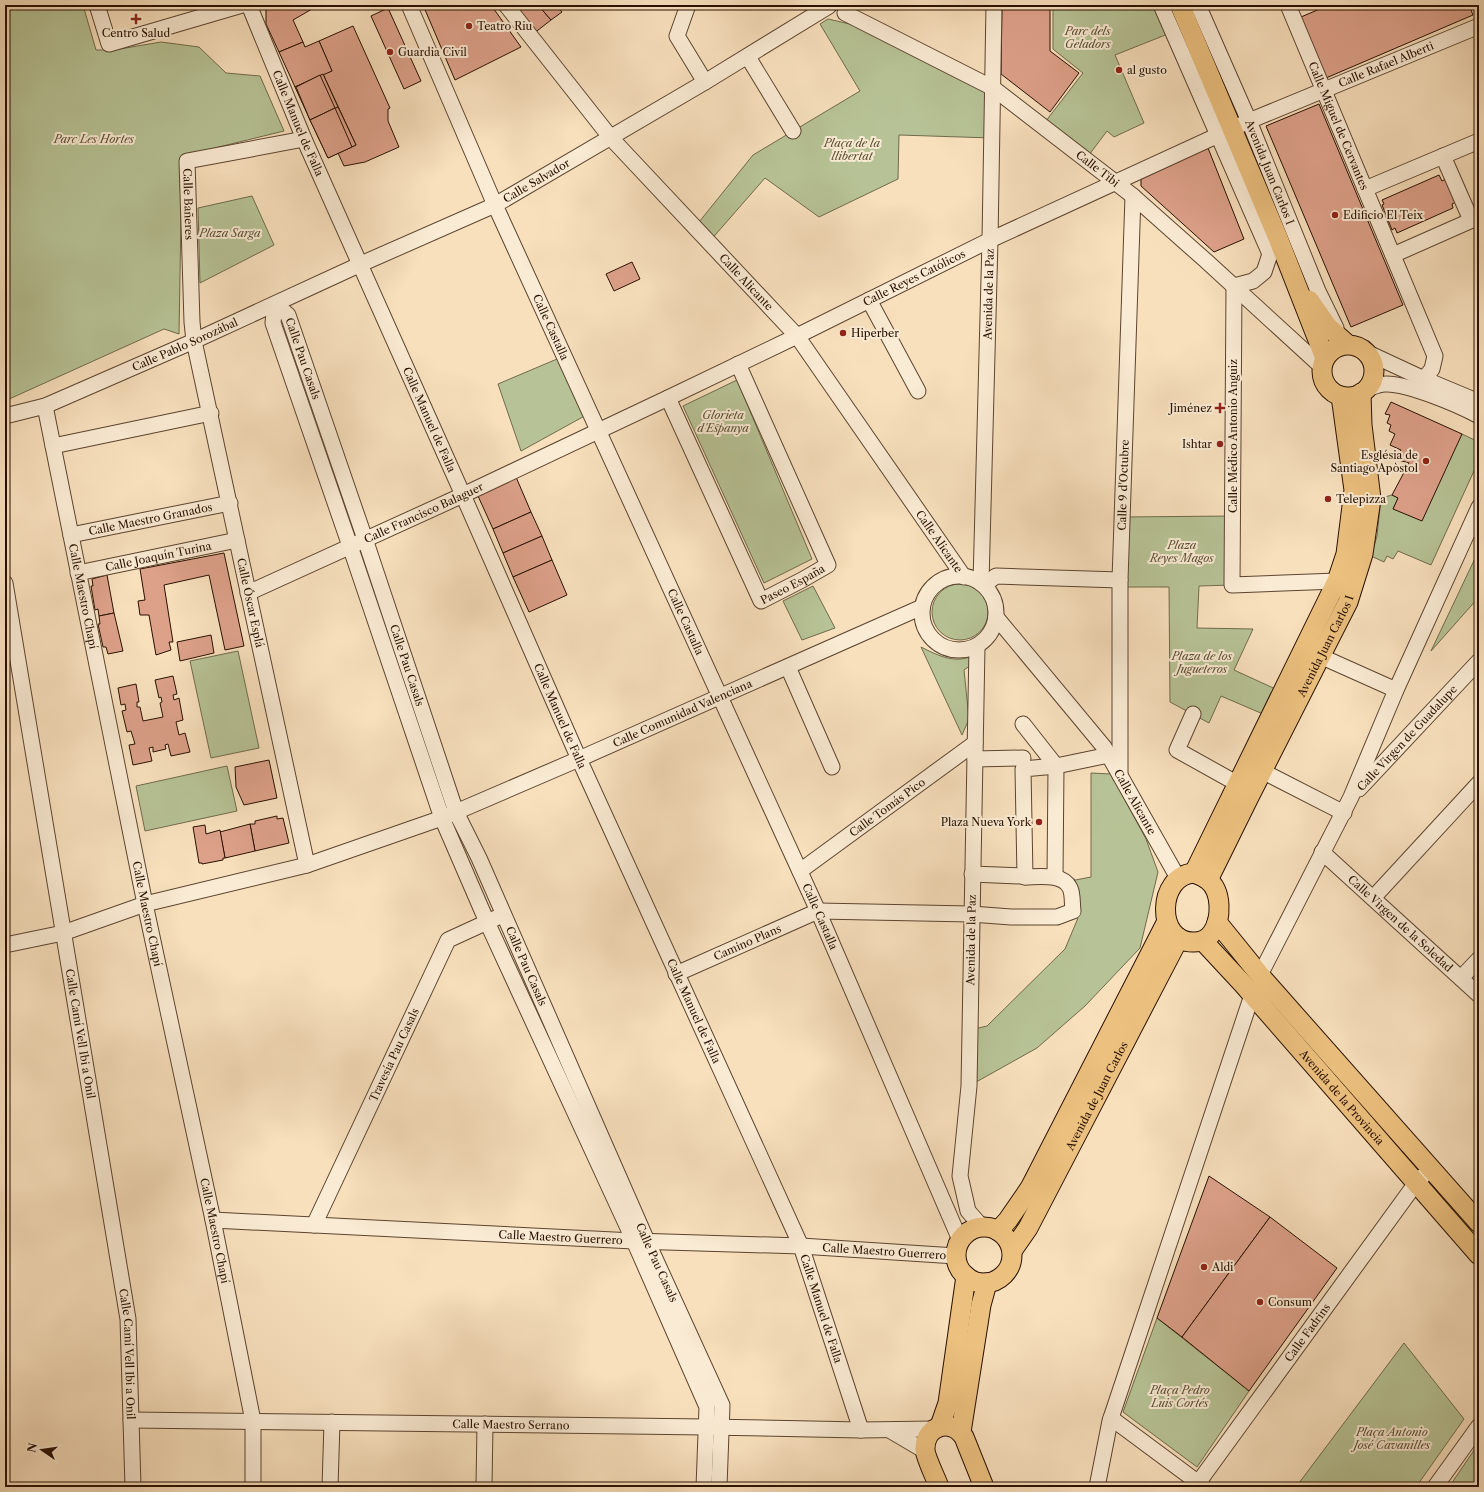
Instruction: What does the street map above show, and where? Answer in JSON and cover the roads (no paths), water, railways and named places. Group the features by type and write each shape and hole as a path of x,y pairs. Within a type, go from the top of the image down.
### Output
{"main road":[{"name":"Avenida Juan Carlos I","path":"1180,5 1225,133 1274,246 1327,326 1344,342"},
{"name":"Avenida Juan Carlos I","path":"1290,272 1323,362"},
{"path":"1344,342 1361,348 1366,352 1371,358 1374,373 1372,381 1364,391 1355,396 1340,396 1328,388 1324,382 1323,362 1334,348 1344,342"},
{"name":"Avenida Juan Carlos I","path":"1194,877 1262,771 1348,602 1363,554 1371,499 1362,425 1364,391"},
{"name":"Avenida Juan Carlos I","path":"1194,877 1337,581 1346,554 1354,490 1340,396"},
{"path":"1194,877 1214,887 1218,898 1219,908 1217,922 1212,934 1203,942 1192,942 1179,938 1173,934 1166,923 1166,901 1170,888 1194,877"},
{"name":"Avenida de la Provincia","path":"1217,922 1260,975 1431,1168 1477,1215"},
{"name":"Avenida de Juan Carlos","path":"990,1229 1008,1220 1030,1188 1166,923"},
{"name":"Avenida de Juan Carlos","path":"1012,1251 1028,1228 1179,938"},
{"name":"Avenida de la Provincia","path":"1203,942 1252,995 1479,1255"},
{"path":"973,1229 990,1229 1005,1236 1010,1243 1012,1260 1006,1273 994,1282 987,1283 972,1281 961,1270 958,1248 966,1234 973,1229"},
{"path":"939,1487 925,1451 928,1438 937,1427 948,1403 966,1276"},
{"path":"961,1432 981,1305 987,1283"},
{"path":"937,1427 951,1427 961,1432 984,1487"}],"street":[{"path":"97,5 109,44 242,5"},
{"name":"Calle Manuel de Falla","path":"249,5 304,139 361,264 579,759 801,1246 861,1430"},
{"name":"Calle Castalla","path":"409,5 495,205 818,911 958,1248"},
{"name":"Calle Alicante","path":"506,5 611,138 797,336 964,577"},
{"path":"688,5 677,36 705,82"},
{"name":"Avenida de la Paz","path":"983,584 994,5"},
{"name":"Avenida Juan Carlos I","path":"1161,5 1225,133"},
{"name":"Avenida Juan Carlos I","path":"1198,5 1249,121 1318,291 1344,342"},
{"name":"Calle Miguel de Cervantes","path":"1288,5 1435,356 1432,369 1424,379"},
{"name":"Calle Salvador","path":"361,264 495,205 748,57 829,6"},
{"name":"Calle Tibi","path":"829,6 835,12 848,9 992,88 1133,196 1234,286 1323,362"},
{"name":"Calle Rafael Alberti","path":"1225,133 1249,121 1479,26"},
{"path":"748,57 793,131"},
{"name":"Calle Reyes Católicos","path":"598,431 797,336 990,240 1225,133"},
{"name":"Calle Bañeres","path":"194,341 192,322 187,161 304,139"},
{"path":"1365,189 1479,141"},
{"path":"1392,255 1475,219 1443,156"},
{"name":"Calle 9 d'Octubre","path":"1120,775 1120,580 1133,196"},
{"path":"1234,286 1253,281 1264,272 1274,246"},
{"name":"Calle Pablo Sorozábal","path":"5,416 45,406 194,341 361,264"},
{"name":"Calle Médico Antonio Anguiz","path":"1234,286 1232,585 1337,581"},
{"path":"869,300 918,391"},
{"name":"Calle Pau Casals","path":"275,304 288,314 456,812 479,858 504,915 640,1241 706,1407 704,1487"},
{"name":"Calle Pau Casals","path":"275,304 273,323 442,818 487,922 640,1241 722,1405 719,1487"},
{"name":"Calle Óscar Esplá","path":"194,341 211,413 248,593 307,865"},
{"path":"1366,352 1424,379 1479,402"},
{"name":"Paseo España","path":"668,398 761,601 828,565 738,364"},
{"path":"1364,391 1384,384 1403,386 1455,404 1479,416"},
{"name":"Calle Maestro Chapí","path":"45,406 145,904 213,1220 253,1421 253,1487"},
{"path":"53,446 211,413"},
{"name":"Calle Francisco Balaguer","path":"248,593 463,495 598,431"},
{"name":"Calle Maestro Granados","path":"71,535 230,503"},
{"path":"1260,975 1322,852 1344,814 1396,690 1479,507"},
{"name":"Calle Joaquín Turina","path":"78,573 237,540"},
{"path":"959,576 973,578 983,584 990,592 996,604 994,627 987,638 977,646 964,650 950,650 938,644 930,636 924,625 922,607 927,595 935,585 946,578 959,576"},
{"path":"983,584 996,576 1120,580"},
{"name":"Calle Camí Vell Ibi a Onil","path":"5,583 128,1319 133,1487"},
{"name":"Calle Comunidad Valenciana","path":"5,945 63,934 145,904 307,865 442,818 922,607"},
{"name":"Calle Alicante","path":"996,617 1104,747 1120,775 1194,877"},
{"name":"Avenida de la Paz","path":"977,646 969,1086 960,1176 968,1211 990,1229"},
{"path":"1320,656 1396,690"},
{"name":"Calle Virgen de Guadalupe","path":"1351,797 1479,660"},
{"path":"788,667 832,766"},
{"path":"1192,714 1177,750 1238,784"},
{"path":"1023,724 1056,766 1055,877"},
{"name":"Calle Tomás Pico","path":"800,871 975,743"},
{"path":"1025,877 1023,768 1056,766 1109,755"},
{"path":"974,759 1023,758"},
{"path":"1262,771 1344,814"},
{"path":"1373,898 1479,784"},
{"name":"Calle Virgen de la Soledad","path":"1322,852 1479,995"},
{"path":"818,911 1057,917 1073,911 1070,889 1065,882 1055,877 972,874"},
{"name":"Camino Plans","path":"676,974 818,911"},
{"name":"Travesía Pau Casals","path":"314,1225 448,940 504,915"},
{"path":"1461,978 1479,959"},
{"path":"1097,1487 1111,1418 1252,995"},
{"name":"Calle Fadrins","path":"1201,1485 1416,1183 1431,1168"},
{"path":"1458,1230 1477,1215"},
{"name":"Calle Maestro Guerrero","path":"213,1220 640,1241 801,1246 958,1248"},
{"path":"1111,1418 1201,1485"},
{"name":"Calle Maestro Serrano","path":"131,1420 861,1430 937,1427"},
{"path":"330,1487 332,1422"},
{"path":"484,1487 485,1424"},
{"path":"1435,1487 1479,1426"},
{"path":"890,1430 925,1451"}],"place":[{"name":"Centro Salud","path":"136,19"},
{"name":"Teatro Riu","path":"469,26"},
{"name":"Guardia Civil","path":"390,52"},
{"name":"al gusto","path":"1119,70"},
{"name":"Edificio El Teix","path":"1335,215"},
{"name":"Hiperber","path":"843,333"},
{"name":"Jiménez","path":"1220,408"},
{"name":"Ishtar","path":"1220,444"},
{"name":"Església de Santiago Apòstol","path":"1426,461"},
{"name":"Telepizza","path":"1328,499"},
{"name":"Plaza Nueva York","path":"1039,822"},
{"name":"Aldi","path":"1204,1267"},
{"name":"Consum","path":"1260,1302"}],"park label":[{"name":"Parc dels Geladors","path":"1088,37"},
{"name":"Parc Les Hortes","path":"94,139"},
{"name":"Plaça de la llibertat","path":"852,149"},
{"name":"Plaza Sarga","path":"230,233"},
{"name":"Glorieta d'Espanya","path":"723,421"},
{"name":"Plaza Reyes Magos","path":"1182,551"},
{"name":"Plaza de los Jugueteros","path":"1202,662"},
{"name":"Plaça Pedro Luis Cortés","path":"1180,1396"},
{"name":"Plaça Antonio José Cavanilles","path":"1392,1438"}]}
